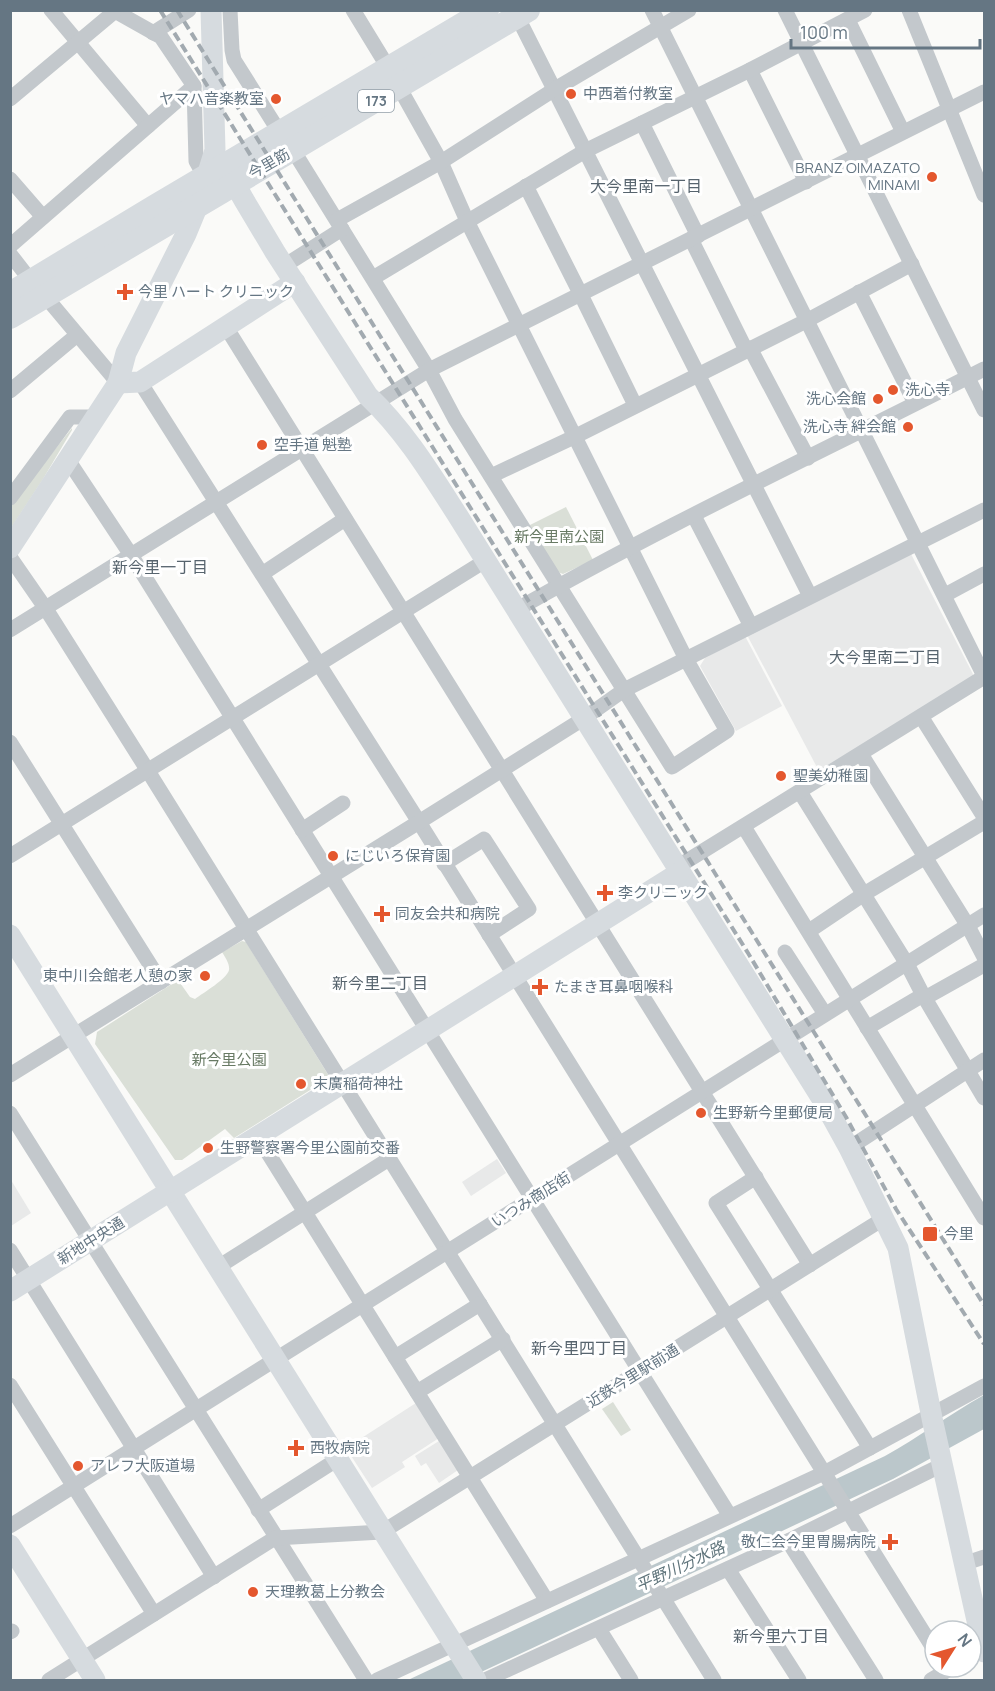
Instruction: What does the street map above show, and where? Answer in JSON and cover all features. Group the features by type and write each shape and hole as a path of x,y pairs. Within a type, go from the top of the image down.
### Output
{"main road":[{"name":"今里筋","path":"394,78 487,10"},
{"name":"今里筋","path":"10,294 38,289 198,206 234,172 394,78 520,13"},
{"name":"今里筋","path":"10,317 38,289 206,177 234,172"}],"street":[{"path":"51,10 148,126"},
{"path":"153,33 189,10"},
{"path":"10,548 118,383 126,353 198,206 214,150 211,10"},
{"path":"230,10 234,60 373,278 429,370 455,419 672,767 727,731 686,659 630,549 467,221 441,162 353,10"},
{"path":"652,10 984,677 922,718 682,864 679,873"},
{"path":"118,383 140,382 226,327 290,274 339,225 555,89 689,10"},
{"path":"785,10 984,410"},
{"path":"373,278 585,151 750,70 865,10"},
{"path":"909,10 984,195"},
{"path":"10,99 114,11 161,37 194,86 196,160 206,177"},
{"path":"520,13 585,151 810,596"},
{"path":"848,20 903,132"},
{"path":"750,70 806,182"},
{"path":"10,246 194,86"},
{"path":"10,630 429,370 984,92"},
{"path":"642,123 748,349 808,458"},
{"path":"234,172 290,274 368,396 384,410 423,462 785,1040 849,1148 898,1248 943,1462 975,1560 984,1650"},
{"path":"10,179 43,217"},
{"path":"526,186 635,405"},
{"path":"10,254 118,383"},
{"path":"491,476 806,321 912,264"},
{"path":"859,292 915,403"},
{"path":"226,327 810,1265"},
{"path":"10,391 76,334"},
{"path":"516,610 559,585 753,485 984,369"},
{"path":"140,382 419,822 923,1632"},
{"path":"10,498 70,417 96,417"},
{"path":"68,460 131,555 531,1201 730,1516"},
{"path":"10,1075 419,822 624,690 984,510"},
{"path":"694,516 751,627"},
{"path":"262,574 345,519"},
{"path":"10,557 46,609 148,771 714,1680"},
{"path":"10,856 485,561"},
{"path":"945,595 984,574"},
{"path":"809,931 984,820 922,718"},
{"path":"10,742 161,982"},
{"path":"861,754 968,926 984,957"},
{"path":"800,792 907,964 984,1098"},
{"path":"302,830 343,803"},
{"path":"744,827 984,1217"},
{"path":"444,864 484,839 530,909 489,935"},
{"name":"新地中央通","path":"10,1291 679,873"},
{"name":"いつみ商店街","path":"10,1526 984,915"},
{"path":"10,935 476,1680"},
{"path":"785,952 825,1014"},
{"path":"867,1028 984,965"},
{"path":"849,1148 984,1060"},
{"path":"10,1113 366,1680"},
{"path":"258,1137 547,1601"},
{"path":"218,1266 389,1159"},
{"path":"756,1178 716,1203 870,1448"},
{"name":"近鉄今里駅前通","path":"382,1532 883,1219"},
{"path":"10,1250 214,1577"},
{"path":"395,1357 480,1304"},
{"path":"417,1392 502,1339"},
{"path":"10,1385 154,1614"},
{"path":"377,1680 547,1601 640,1562 730,1516 825,1475 870,1448 933,1419 984,1386"},
{"path":"258,1510 338,1459"},
{"path":"485,1680 788,1541 943,1462"},
{"path":"49,1680 275,1538 382,1532"},
{"path":"788,1541 876,1680"},
{"path":"10,1545 95,1680"},
{"path":"728,1569 799,1680"},
{"path":"598,1629 631,1680"}],"shaded area":[{"path":"910,552 975,678 820,773 747,635"},
{"path":"745,636 782,706 736,731 700,666 705,658"},
{"path":"497,1159 506,1173 471,1196 462,1182"},
{"path":"11,1180 31,1213 10,1226"},
{"path":"416,1403 439,1438 402,1462 405,1467 372,1488 346,1448"},
{"path":"439,1441 458,1470 439,1483 426,1463 421,1466 415,1456"}],"green space":[{"path":"72,428 43,479 11,528 10,506"},
{"name":"新今里南公園","path":"566,507 593,560 563,574 558,572 528,526"},
{"name":"新今里公園","path":"242,941 246,942 329,1076 234,1138 225,1129 182,1160 175,1160 95,1044 97,1032 178,980 190,997 195,999 227,974 229,965 222,952"},
{"path":"613,1402 631,1430 621,1436 602,1409"}],"water":[{"name":"平野川分水路","path":"984,1395 984,1429 893,1479 464,1680 408,1680 885,1456"}],"railway":[{"path":"160,10 748,953 846,1117 896,1209 984,1344"},
{"path":"177,10 984,1305"}],"place":[{"name":"中西着付教室","path":"571,94"},
{"name":"ヤマハ音楽教室","path":"276,99"},
{"name":"BRANZ OIMAZATO MINAMI","path":"932,177"},
{"name":"今里 ハート クリニック","path":"125,292"},
{"name":"洗心寺","path":"893,390"},
{"name":"洗心会館","path":"878,399"},
{"name":"洗心寺 絆会館","path":"908,427"},
{"name":"空手道 魁塾","path":"262,445"},
{"name":"聖美幼稚園","path":"781,776"},
{"name":"にじいろ保育園","path":"333,856"},
{"name":"李クリニック","path":"605,893"},
{"name":"同友会共和病院","path":"382,914"},
{"name":"東中川会館老人憩の家","path":"205,976"},
{"name":"たまき耳鼻咽喉科","path":"540,987"},
{"name":"末廣稲荷神社","path":"301,1084"},
{"name":"生野新今里郵便局","path":"701,1113"},
{"name":"生野警察署今里公園前交番","path":"208,1148"},
{"name":"今里","path":"930,1234"},
{"name":"西牧病院","path":"296,1448"},
{"name":"アレフ大阪道場","path":"78,1466"},
{"name":"敬仁会今里胃腸病院","path":"890,1542"},
{"name":"天理教葛上分教会","path":"253,1592"}],"district":[{"name":"大今里南一丁目","path":"646,186"},
{"name":"新今里一丁目","path":"160,567"},
{"name":"大今里南二丁目","path":"885,657"},
{"name":"新今里二丁目","path":"380,983"},
{"name":"新今里四丁目","path":"579,1348"},
{"name":"新今里六丁目","path":"781,1636"}]}
